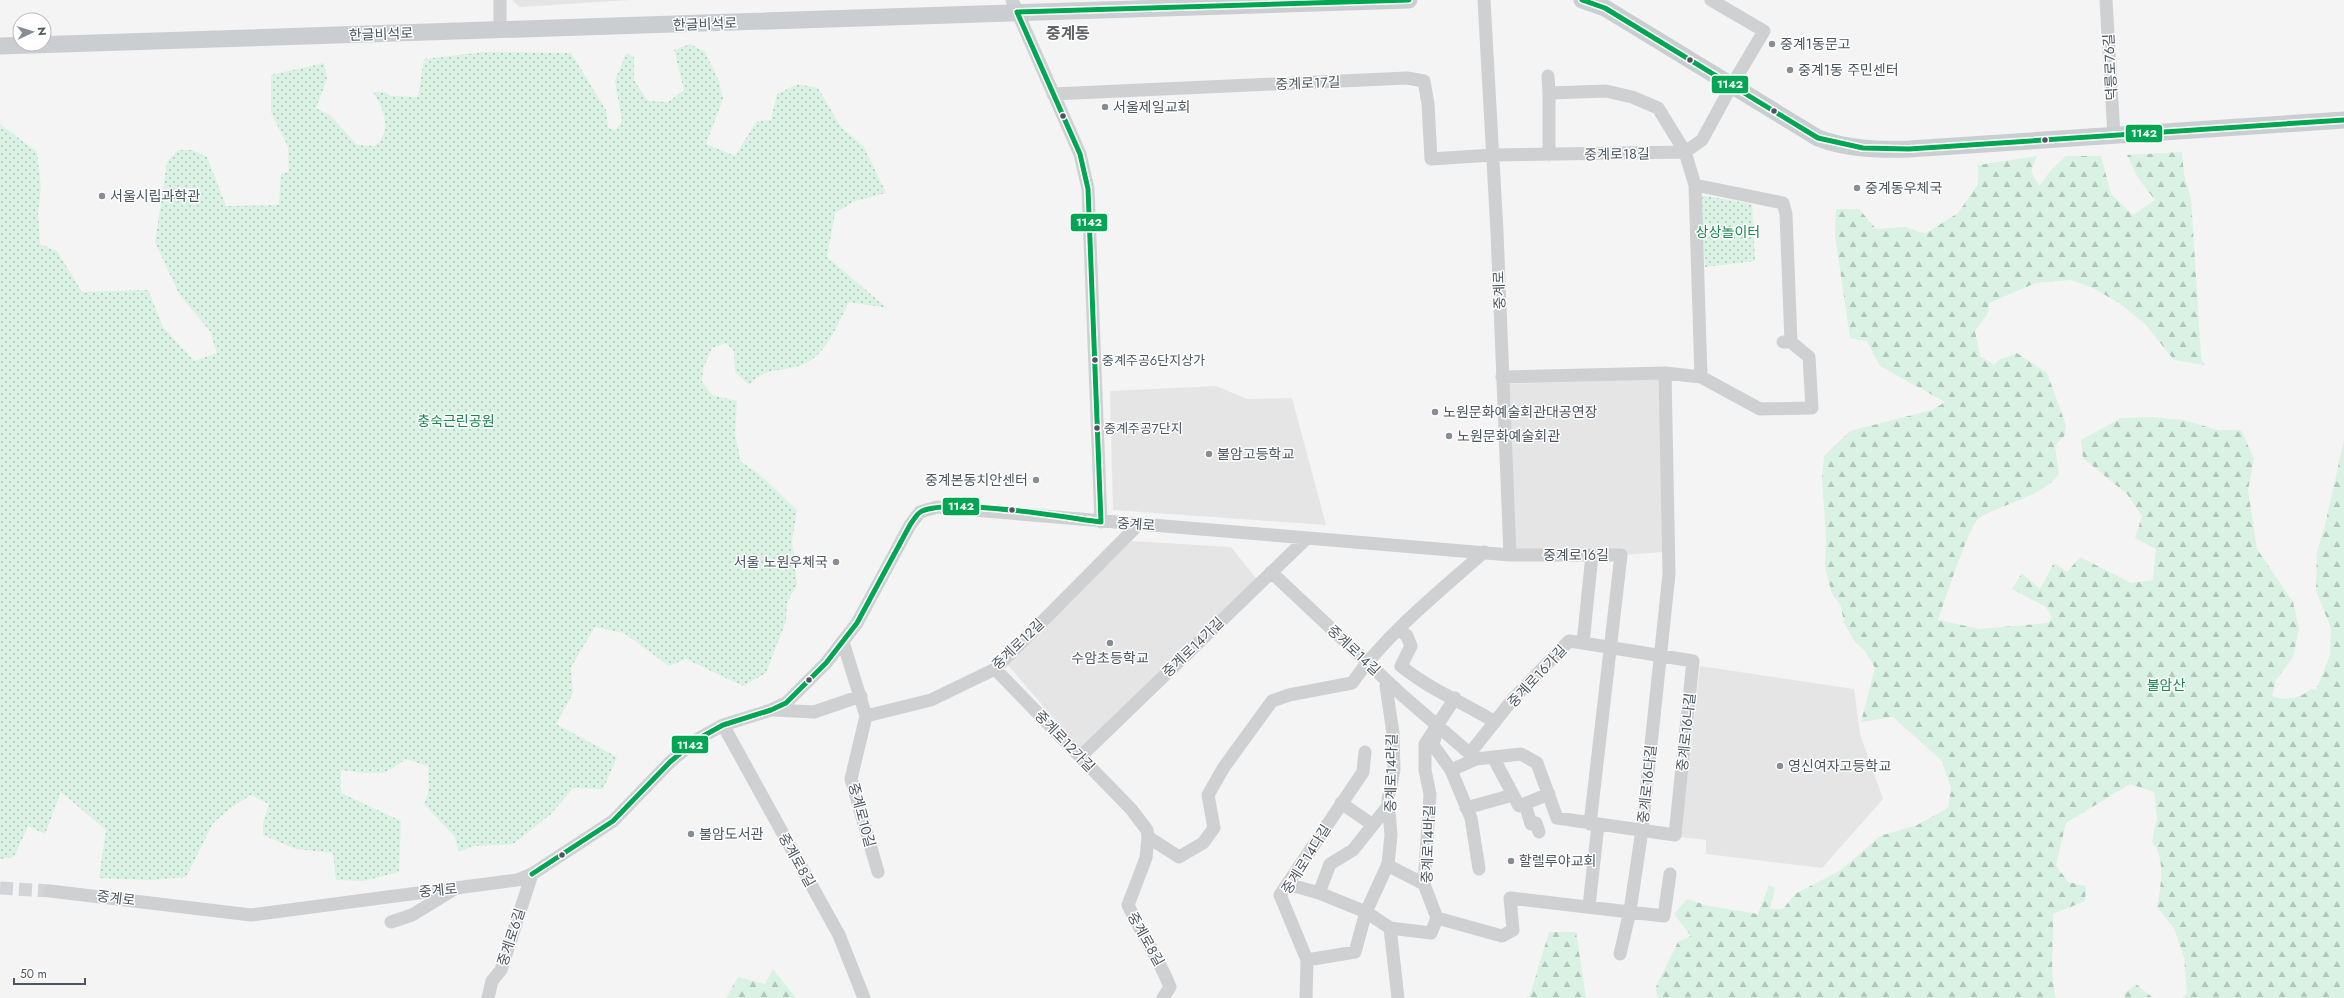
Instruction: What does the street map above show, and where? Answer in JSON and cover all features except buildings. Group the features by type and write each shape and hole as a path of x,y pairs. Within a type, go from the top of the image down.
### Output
{"main road":[{"name":"한글비석로","path":"0,46 500,30 1015,6 1409,0"},
{"path":"1582,0 1605,8 1818,138 1833,144 1876,150 2344,120"}],"street":[{"path":"500,0 500,30"},
{"name":"중계로","path":"50,890 251,915 419,892 454,890 516,880 532,874 613,821 670,762 696,740 723,725 771,710 786,703 817,673 857,623 910,525 920,512 938,507 988,509 1101,522 1510,555 1484,0"},
{"path":"1685,152 1702,140 1764,31 1711,0"},
{"name":"덕릉로76길","path":"2106,0 2114,135"},
{"path":"1015,6 1080,154 1088,189 1101,522"},
{"path":"1548,76 1549,155"},
{"name":"중계로17길","path":"1053,94 1407,78 1424,81 1428,104 1432,159 1492,155"},
{"path":"1549,93 1606,91 1632,97 1658,108 1685,152 1695,185 1701,377"},
{"name":"중계로18길","path":"1492,155 1685,152"},
{"path":"1502,377 1665,373 1701,377 1760,409 1812,408 1809,356 1787,342 1786,214 1783,203 1695,185"},
{"path":"1661,655 1668,574 1665,373"},
{"name":"중계로12길","path":"866,716 932,700 995,669 1139,524"},
{"name":"중계로14가길","path":"1080,757 1307,538"},
{"path":"1148,837 1179,857 1203,843 1214,828 1208,795 1224,767 1272,701 1289,695 1352,683 1367,662 1399,629 1484,552"},
{"name":"중계로16길","path":"1510,555 1621,555 1594,824 1589,906"},
{"name":"중계로16가길","path":"1473,756 1495,722 1513,699 1569,641 1583,643 1592,555"},
{"name":"중계로14길","path":"1271,572 1387,682 1473,756"},
{"path":"1399,629 1406,636 1411,646 1401,666 1417,679 1455,698 1495,722"},
{"name":"중계로10길","path":"843,642 866,716 851,779 878,872"},
{"path":"1583,643 1612,647"},
{"name":"중계로16나길","path":"1612,647 1694,661 1675,835 1642,830"},
{"name":"중계로16다길","path":"1620,954 1630,911 1642,830 1661,655"},
{"name":"중계로12가길","path":"995,669 1134,813 1146,830 1148,837"},
{"name":"중계로14라길","path":"1307,960 1355,952 1366,912 1387,865 1391,835 1388,799 1394,770 1393,733 1386,686 1387,682"},
{"name":"중계로","path":"771,710 814,712 861,696"},
{"path":"1455,698 1438,726 1433,745 1451,770 1471,818 1478,854 1479,869"},
{"name":"중계로8길","path":"723,725 839,935 864,998"},
{"name":"중계로14바길","path":"1437,918 1424,884 1430,794 1425,770 1425,744 1438,726"},
{"name":"중계로14다길","path":"1306,998 1307,960 1280,895 1363,772 1365,752"},
{"path":"1451,770 1473,756 1492,757 1521,754 1537,763 1557,818 1642,830"},
{"path":"1492,757 1519,806 1548,794"},
{"path":"1466,808 1513,795"},
{"path":"1342,803 1373,825"},
{"path":"1525,804 1531,824 1536,823 1539,832"},
{"path":"1319,893 1330,864 1353,850 1388,806"},
{"name":"중계로8길","path":"1148,837 1146,858 1128,905 1143,936 1163,968 1170,987 1163,998"},
{"path":"1387,865 1424,884"},
{"name":"중계로6길","path":"488,998 492,981 501,970 532,874"},
{"path":"1287,884 1319,893 1366,912 1390,928 1431,933 1437,918 1502,936 1513,930 1510,898 1589,906 1664,916 1670,874"},
{"path":"391,922 412,915 454,890"},
{"path":"1390,928 1398,998"}],"shaded area":[{"path":"512,0 631,0 520,7"},
{"path":"1659,379 1664,552 1621,555 1513,552 1507,384"},
{"name":"불암고등학교","path":"1216,386 1247,399 1292,398 1326,525 1113,510 1110,391"},
{"name":"수암초등학교","path":"1131,541 1231,547 1259,582 1081,750 1007,664"},
{"name":"영신여자고등학교","path":"1700,666 1854,689 1860,734 1883,799 1822,868 1706,854 1706,840 1681,837"}],"green space":[{"name":"충숙근린공원","path":"690,44 705,52 719,81 723,99 706,144 735,156 757,121 771,120 777,94 798,84 818,88 841,127 864,147 886,193 855,201 835,213 827,257 887,308 849,302 830,339 817,356 799,366 767,372 749,385 735,372 734,351 726,343 712,348 703,369 702,382 712,395 737,401 735,434 741,462 763,478 797,510 792,541 797,585 787,602 786,621 766,673 743,686 686,659 669,666 624,633 595,627 571,667 573,693 556,724 617,757 603,789 573,788 551,814 513,844 474,846 459,852 455,837 424,804 429,790 428,766 406,759 385,773 364,773 341,770 341,793 401,821 399,872 363,881 336,880 333,853 296,849 263,835 263,823 269,804 251,795 232,807 213,823 186,877 152,880 99,878 106,830 61,792 45,834 28,826 14,857 0,859 0,124 37,152 41,188 38,212 40,244 57,251 82,292 148,290 163,327 194,361 217,353 210,331 179,294 155,242 167,162 178,150 192,150 207,157 226,206 279,205 281,174 289,171 288,147 271,112 271,75 324,63 327,79 316,108 330,115 357,145 375,146 384,134 385,120 373,92 385,92 391,96 418,97 424,59 484,52 571,53 606,110 608,127 615,131 622,121 615,81 626,53 634,57 634,80 648,101 668,102 684,90 674,50"},
{"name":"불암산","path":"2182,152 2184,175 2191,198 2201,356 2204,365 2174,360 2145,324 2119,303 2093,288 2071,280 2036,283 1989,303 1988,314 1975,331 1980,356 1994,365 1998,360 2017,353 2047,373 2066,425 2065,435 2055,446 2059,474 2042,489 2032,495 1979,518 1963,549 1938,620 1980,629 2048,623 2052,618 2046,607 2012,589 2022,573 2040,589 2054,563 2067,572 2080,557 2131,583 2153,580 2156,549 2135,538 2142,516 2127,494 2083,458 2081,440 2121,418 2152,417 2184,420 2217,430 2241,430 2254,459 2248,490 2257,549 2293,602 2299,629 2293,657 2276,680 2272,696 2288,699 2302,695 2311,689 2316,690 2330,655 2331,628 2316,591 2317,552 2325,525 2344,440 2344,998 2182,998 2187,994 2184,957 2174,928 2157,907 2161,881 2161,864 2152,842 2157,818 2154,792 2130,784 2066,823 2056,865 2068,882 2086,886 2085,901 2053,914 2052,968 2056,998 1657,998 1656,987 1678,942 1691,936 1674,914 1687,899 1709,906 1758,914 1769,885 1775,888 1770,909 1783,909 1795,894 1841,870 1880,836 1917,825 1948,808 1951,788 1942,761 1893,717 1861,722 1875,668 1865,651 1855,642 1844,623 1841,606 1832,594 1825,567 1826,538 1822,479 1824,456 1850,431 1932,410 1945,402 1880,366 1867,341 1850,338 1835,235 1836,209 1859,209 1876,229 1906,227 1925,234 1958,213 1978,184 1978,165 2037,156 2031,171 2039,186 2052,169 2066,156 2101,156 2111,194 2133,215 2155,200 2138,178 2127,155"},
{"name":"상상놀이터","path":"1700,195 1752,204 1755,261 1705,267"},
{"path":"1549,932 1576,932 1586,998 1526,998 1530,995"},
{"path":"773,969 796,998 726,998 738,977 765,984"},
{"path":"2136,984 2153,998 2125,998 2124,994"}],"tunnel":[{"path":"0,888 50,891"}],"transit line":[{"name":"1142","path":"532,874 613,821 670,762 696,740 723,725 771,710 786,703 826,663 857,623 910,525 920,512 937,508 982,507 1101,522 1088,189 1080,154 1017,12 1409,0"},
{"name":"1142","path":"1582,0 1605,8 1818,138 1863,148 1909,149 2344,120"}],"place":[{"name":"중계1동문고","path":"1772,44"},
{"name":"중계1동 주민센터","path":"1790,70"},
{"name":"서울제일교회","path":"1105,107"},
{"name":"중계동우체국","path":"1857,188"},
{"name":"서울시립과학관","path":"102,196"},
{"name":"중계주공6단지상가","path":"1095,360"},
{"name":"노원문화예술회관대공연장","path":"1435,412"},
{"name":"중계주공7단지","path":"1097,428"},
{"name":"노원문화예술회관","path":"1449,436"},
{"name":"불암고등학교","path":"1209,454"},
{"name":"중계본동치안센터","path":"1036,480"},
{"name":"서울 노원우체국","path":"836,562"},
{"name":"수암초등학교","path":"1110,643"},
{"name":"영신여자고등학교","path":"1780,766"},
{"name":"불암도서관","path":"691,834"},
{"name":"할렐루야교회","path":"1511,861"}],"district":[{"name":"중계동","path":"1068,33"}]}
